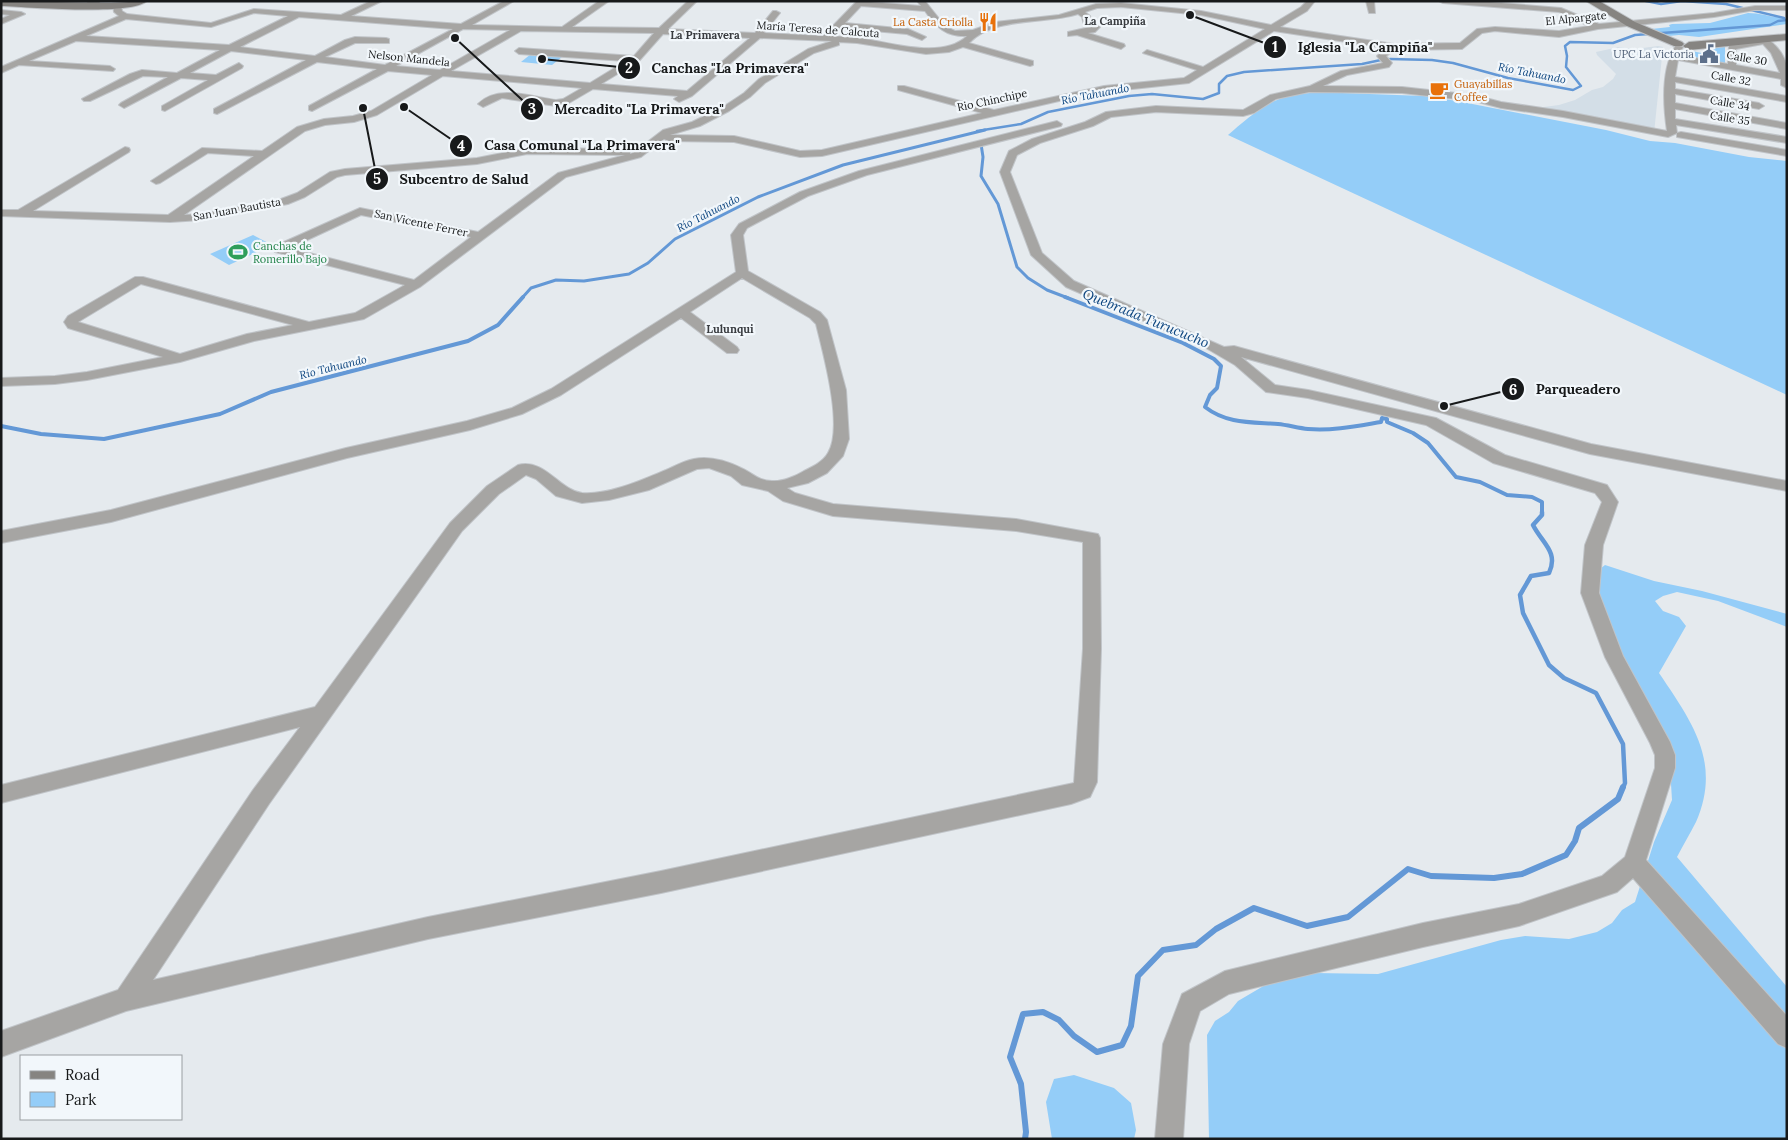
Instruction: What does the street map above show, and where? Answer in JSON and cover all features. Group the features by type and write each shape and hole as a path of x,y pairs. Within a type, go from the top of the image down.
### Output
{"street":[{"path":"1,3 44,5 93,2 117,5 142,1"},
{"path":"342,18 378,1"},
{"path":"312,108 510,1"},
{"path":"565,28 605,1"},
{"path":"483,104 494,97 502,95 562,102 636,59 661,31 693,1"},
{"path":"921,1 938,26 943,30 960,34 975,32 996,24 1060,17 1096,6 1110,5 1201,12 1335,40 1394,47"},
{"path":"1097,1 1110,5"},
{"name":"Rio Chinchipe","path":"659,138 734,139 800,154 822,153 1104,89 1186,82 1304,9 1310,1"},
{"path":"1370,1 1372,11"},
{"path":"1443,1 1562,10 1598,27"},
{"path":"1591,1 1633,25 1678,47 1787,38"},
{"path":"825,39 859,3 927,9"},
{"path":"117,5 118,12 125,16"},
{"name":"El Alpargate","path":"1394,47 1462,46 1480,31 1495,28 1549,34 1598,27 1714,16 1755,8 1787,8"},
{"path":"1079,11 1086,16 1087,23 1096,27 1092,30 1074,33 1121,46"},
{"path":"1,12 21,14 1,22"},
{"name":"María Teresa de Calcuta","path":"125,16 211,25 222,23 249,12 299,14 464,27 661,31 857,40 926,51 949,49 963,44"},
{"path":"670,103 688,94 757,36 776,12"},
{"path":"124,105 178,75 299,14"},
{"path":"4,68 125,16"},
{"path":"840,24 908,32 922,37"},
{"path":"170,219 301,129 324,122 354,119 374,113 413,88 443,73 520,28"},
{"path":"975,32 963,44 1030,63"},
{"name":"Nelson Mandela","path":"74,38 230,48 387,68 688,94"},
{"path":"1,382 55,380 180,358 252,337 343,321 359,316 416,284 562,175 644,152 667,132 696,124 726,109 747,96 762,81 811,51 835,43 857,40"},
{"path":"1732,67 1732,47 1763,40"},
{"path":"1763,40 1774,49 1783,63 1786,76 1784,87"},
{"path":"216,111 352,41 386,42"},
{"path":"1746,45 1787,51"},
{"path":"1309,90 1337,76 1386,66 1388,64 1381,56 1394,47"},
{"path":"1667,133 1670,121 1669,105 1678,47"},
{"name":"Calle 30","path":"1678,47 1732,67 1786,76"},
{"path":"519,51 636,59"},
{"path":"1147,53 1205,70"},
{"path":"18,63 110,68"},
{"path":"165,108 239,66"},
{"name":"Calle 32","path":"1675,72 1787,99"},
{"path":"87,99 138,74 218,78"},
{"path":"901,88 993,113"},
{"path":"742,273 738,230 804,194 863,173 979,142 1065,122 1109,114 1156,109 1243,113 1252,111 1274,97 1309,90 1402,90 1444,94 1785,153"},
{"path":"1671,92 1759,106"},
{"name":"Calle 34","path":"1669,105 1787,126"},
{"path":"1109,114 1089,124 1036,141 1013,153 1005,172 1037,255 1070,284 1211,345 1240,362 1271,389 1308,394 1432,421 1446,427 1499,459 1602,490 1608,496 1610,502 1594,545 1590,593 1614,657 1660,742 1665,755 1665,768 1634,863 1609,884 1518,915 1423,935 1225,983 1191,1003 1176,1044 1169,1139"},
{"name":"Calle 35","path":"1670,121 1787,140"},
{"path":"1,221 125,150"},
{"path":"156,181 206,150 264,154"},
{"name":"San Juan Bautista","path":"11,214 170,219 230,212 284,202 301,195 334,174 345,172 477,161 527,151 644,152"},
{"name":"San Vicente Ferrer","path":"416,284 279,249 360,211 482,236"},
{"path":"1,537 111,516 346,453 470,425 517,411 556,392 742,273"},
{"path":"742,273 815,315 822,322 839,390 841,439 835,456 821,469 802,479 773,487"},
{"path":"180,358 73,325 71,322 73,319 139,280 310,326"},
{"path":"682,312 732,350"},
{"path":"1211,345 1339,378 1590,449 1787,486"},
{"path":"1,1044 126,1000 428,928 680,878 1072,795 1082,790 1086,782 1092,649 1092,538 1016,525 833,510 789,497 773,487 748,480 737,472 710,463 694,464 643,486 608,496 582,498 562,492 542,475 524,469 493,490 456,527 261,797 126,1000"},
{"path":"1,794 322,713"},
{"path":"1634,863 1787,1035"}],"shaded area":[{"path":"1619,47 1635,49 1663,47 1654,133 1591,116 1536,108 1559,105 1575,100 1592,90 1603,87 1613,79 1616,74 1596,52"}],"green space":[{"path":"1748,13 1787,18 1787,24 1699,37 1668,36 1651,29 1670,27 1669,25 1672,24 1710,23"},
{"path":"1725,45 1725,64 1683,57 1683,51 1720,55 1705,48"},
{"path":"531,54 562,57 552,65 521,62"},
{"path":"1304,93 1424,96 1457,101 1606,130 1650,141 1675,143 1749,157 1787,161 1787,395 1228,135 1252,115 1280,99"},
{"name":"Canchas de Romerillo Bajo","path":"253,235 272,245 229,265 210,254"},
{"path":"1605,565 1654,581 1702,591 1787,614 1787,627 1718,601 1677,592 1663,596 1655,601 1663,611 1679,617 1686,626 1659,673 1692,726 1700,743 1706,780 1703,800 1696,822 1677,857 1787,987 1787,1139 1209,1139 1207,1035 1215,1021 1229,1012 1238,1001 1279,977 1314,973 1378,974 1501,940 1525,936 1569,939 1597,932 1612,923 1622,910 1635,902 1654,842 1672,800 1671,784 1662,738 1616,657 1594,591 1595,573"},
{"path":"1074,1075 1114,1088 1131,1103 1136,1130 1134,1139 1052,1139 1046,1102 1054,1079"}],"waterway":[{"path":"1646,1 1661,4 1682,1 1726,4 1784,18"},
{"name":"Río Tahuando","path":"1390,59 1432,60 1453,63 1508,78 1573,90 1581,86 1566,67 1567,56 1565,46 1570,42 1613,43 1635,35 1770,25 1778,21 1787,20"},
{"name":"Río Tahuando","path":"977,131 1021,124 1048,112 1129,96 1152,94 1203,99 1219,93 1219,84 1227,76 1244,72 1362,64 1381,60"},
{"name":"Río Tahuando","path":"522,298 531,288 556,280 584,281 629,274 648,263 675,239 758,197 843,165 985,130"},
{"name":"Quebrada Turucucho","path":"981,144 983,157 981,176 998,204 1017,267 1028,278 1047,290 1068,298"},
{"name":"Río Tahuando","path":"1,426 41,434 104,439 220,414 271,392 468,341 498,325 523,297"},
{"name":"Quebrada Turucucho","path":"1065,297 1183,343 1214,359 1221,366 1217,388 1210,395 1205,407 1222,417 1304,429 1336,429 1381,422 1382,418 1387,419 1387,422 1413,433 1428,443 1456,477 1480,482 1507,495 1532,497 1542,502 1542,515 1533,525 1551,553 1552,566 1549,573 1531,576 1520,595 1523,613 1549,665 1564,678 1596,693 1623,744 1625,783 1623,788"},
{"name":"Quebrada Turucucho","path":"1025,1139 1026,1132 1021,1084 1010,1057 1023,1014 1043,1012 1059,1020 1074,1036 1097,1052 1122,1045 1131,1026 1138,976 1163,950 1196,945 1216,929 1254,908 1307,926 1348,917 1408,869 1431,876 1494,878 1522,874 1566,855 1575,841 1579,828 1618,799 1623,787"}],"place":[{"name":"Iglesia \"La Campiña\"","path":"1190,15"},
{"name":"La Casta Criolla","path":"988,22"},
{"name":"Mercadito \"La Primavera\"","path":"455,38"},
{"name":"UPC La Victoria","path":"1709,54"},
{"name":"Canchas \"La Primavera\"","path":"542,59"},
{"name":"Guayabillas Coffee","path":"1439,90"},
{"name":"Casa Comunal \"La Primavera\"","path":"404,107"},
{"name":"Subcentro de Salud","path":"363,108"},
{"name":"Canchas de Romerillo Bajo","path":"238,252"},
{"name":"Parqueadero","path":"1444,406"}],"district":[{"name":"La Campiña","path":"1115,21"},
{"name":"La Primavera","path":"705,35"},
{"name":"Lulunqui","path":"730,329"}]}
